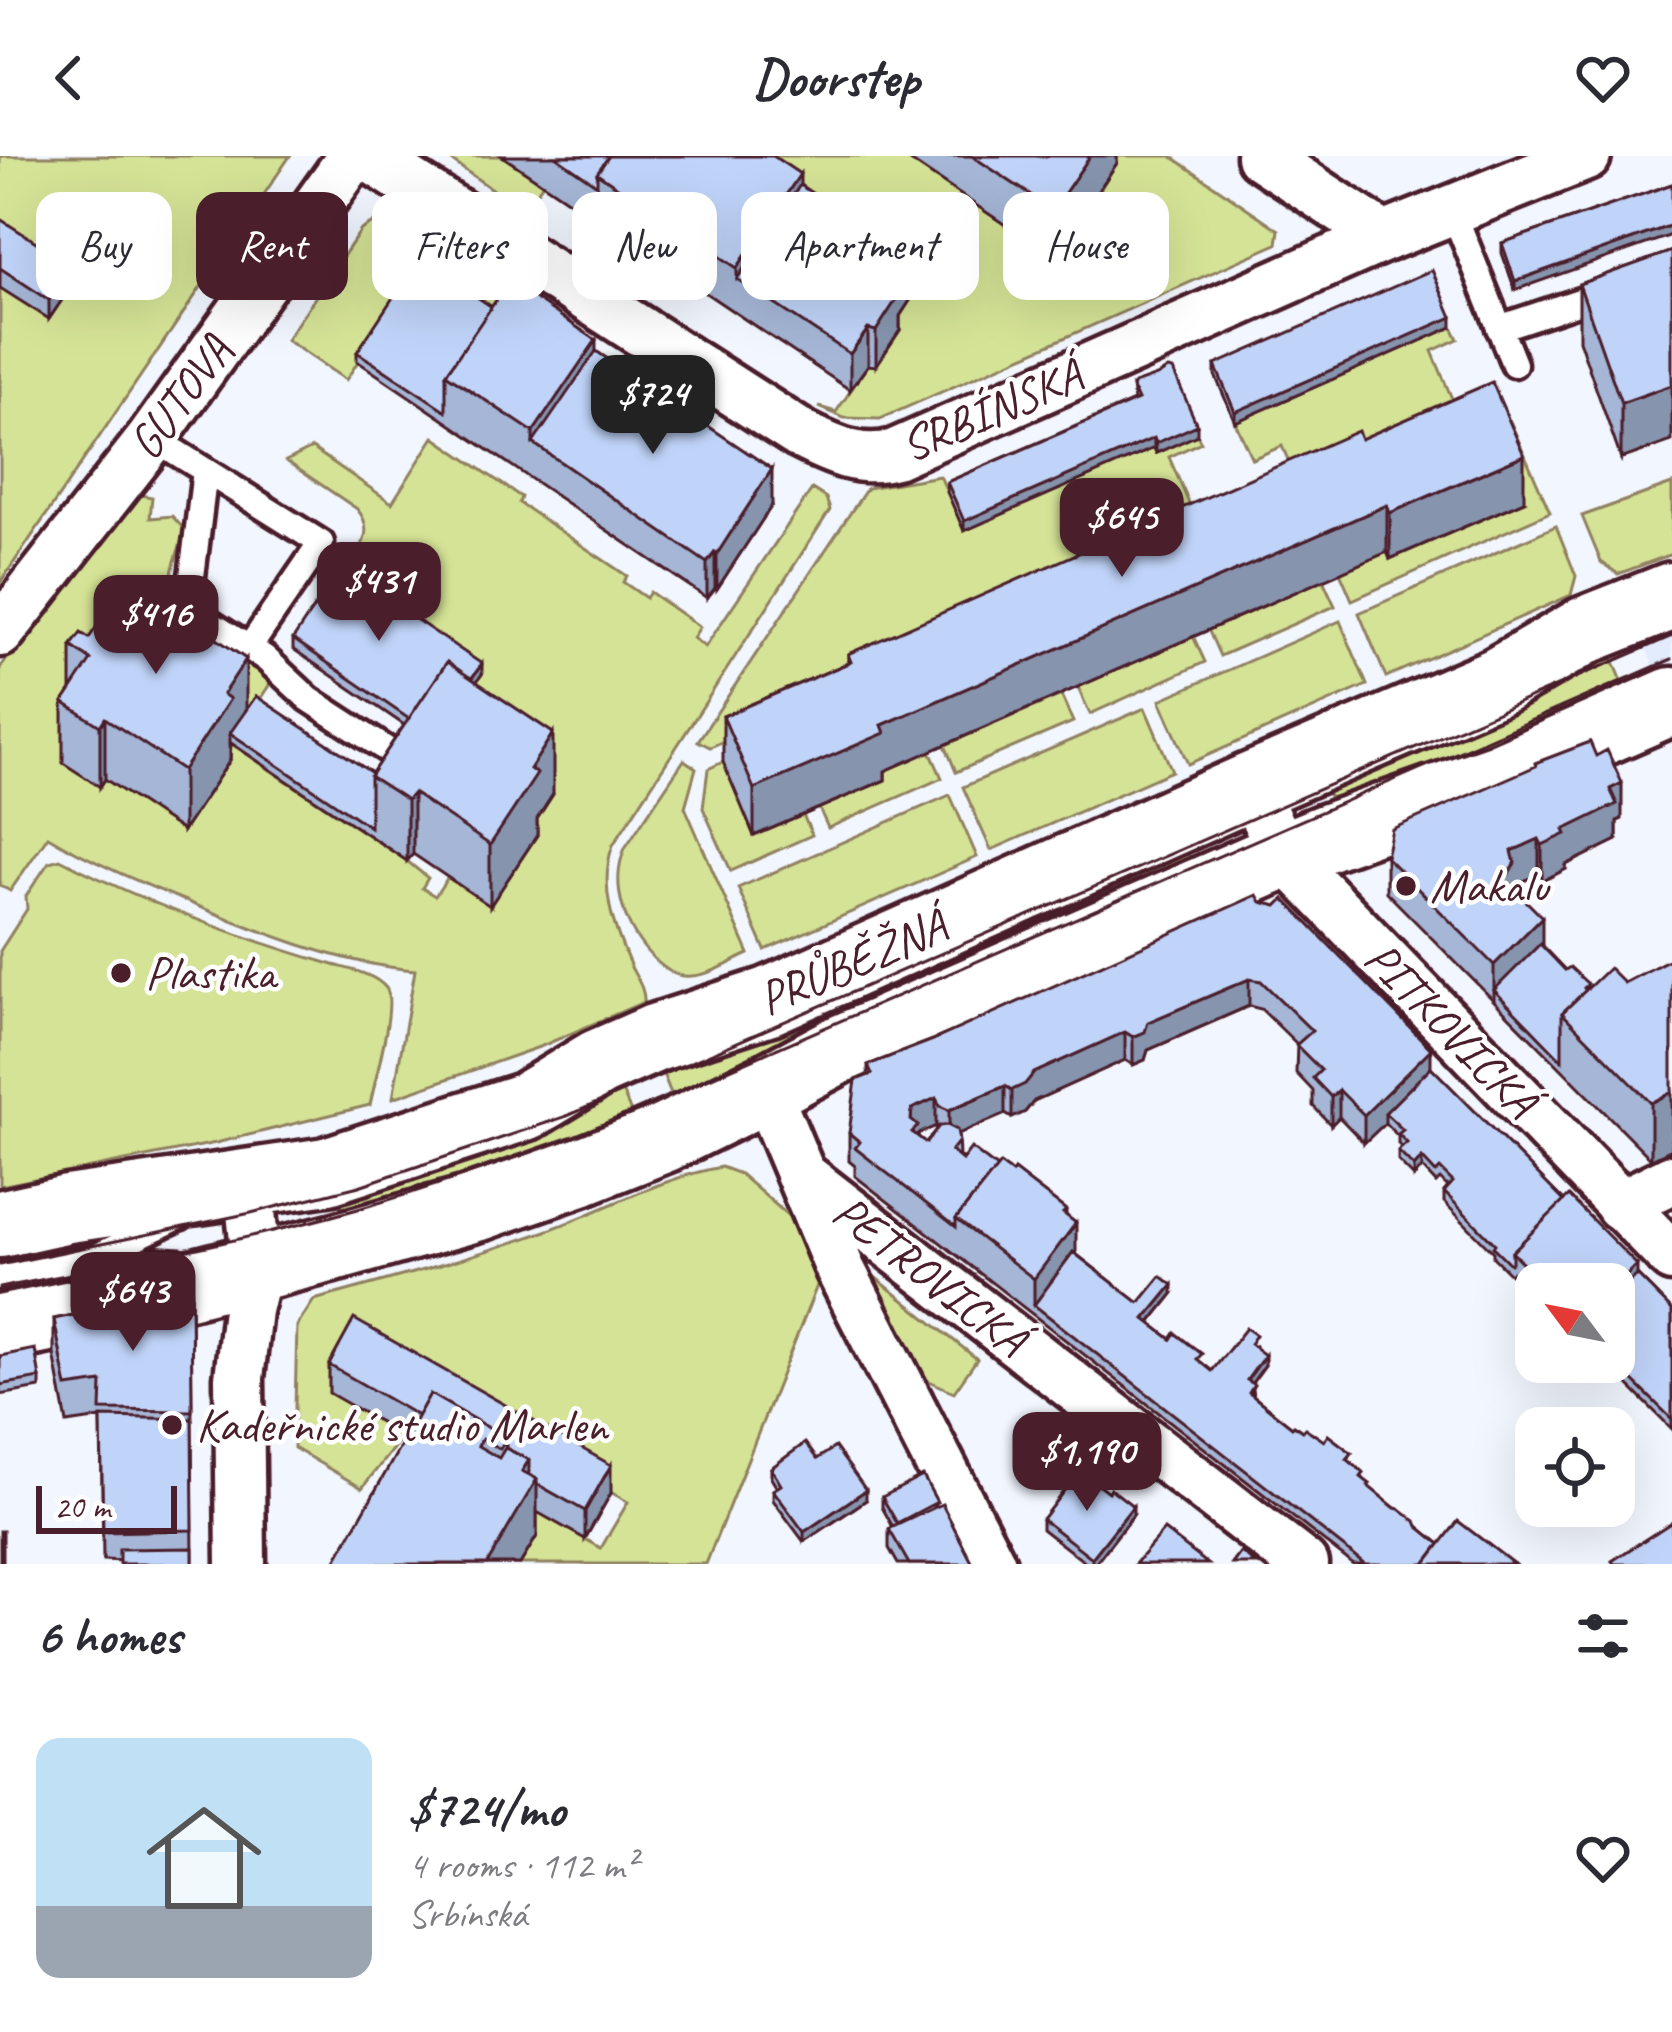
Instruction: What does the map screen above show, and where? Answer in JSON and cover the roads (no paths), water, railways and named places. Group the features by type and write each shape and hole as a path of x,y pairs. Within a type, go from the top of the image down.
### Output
{"main road":[{"name":"PRŮBĚŽNÁ","path":"0,1224 68,1209 327,1171 527,1106 598,1063 655,1038 769,1001 1500,680 1586,630 1672,596"},
{"name":"PRŮBĚŽNÁ","path":"0,1329 257,1268 478,1207 585,1170 663,1139 840,1049 1284,855 1501,776 1672,701"}],"street":[{"name":"GUTOVA","path":"0,632 152,438 353,156"},
{"name":"SRBÍNSKÁ","path":"368,156 800,434 826,448 866,459 895,454 1384,237 1586,156"},
{"path":"1261,156 1384,237"},
{"name":"PITKOVICKÁ","path":"1250,787 1284,855 1672,1257"},
{"name":"PETROVICKÁ","path":"765,1089 801,1175 1304,1564"},
{"path":"801,1175 840,1269 991,1564"},
{"path":"1620,1205 1672,1179"},
{"path":"241,1564 239,1378 257,1268 248,1184"}],"lane":[{"path":"1452,208 1514,364"},
{"path":"1499,328 1629,284"},
{"path":"152,438 321,542 249,648"},
{"path":"205,471 188,609 265,658 309,699 395,754"},
{"path":"0,1277 93,1258 248,1184"},
{"path":"93,1258 257,1268"}],"tram line":[{"path":"0,1265 359,1186 567,1116 1672,636"},
{"path":"0,1288 314,1221 576,1136 1672,659"}],"place":[{"name":"Makalu","path":"1406,886"},
{"name":"Plastika","path":"121,973"},
{"name":"Kadeřnické studio Marlen","path":"172,1425"}]}
